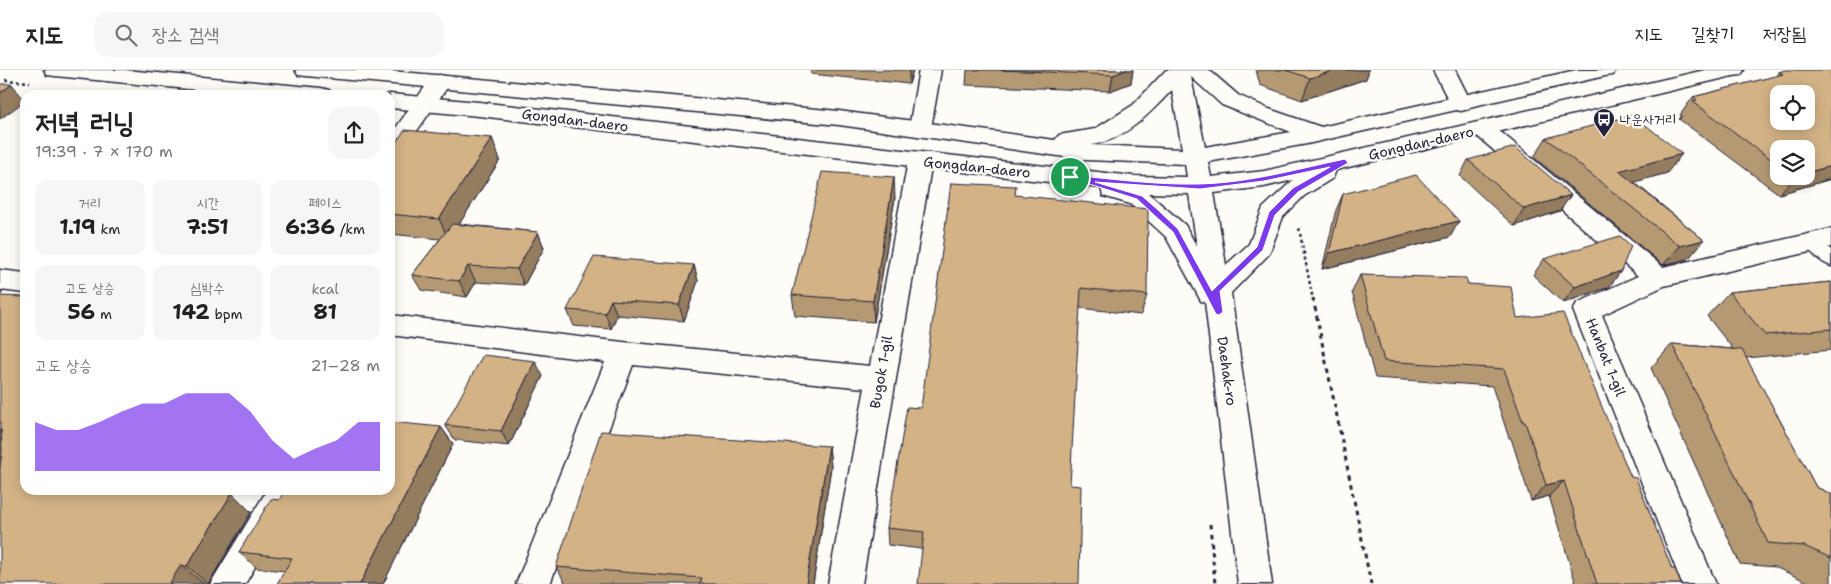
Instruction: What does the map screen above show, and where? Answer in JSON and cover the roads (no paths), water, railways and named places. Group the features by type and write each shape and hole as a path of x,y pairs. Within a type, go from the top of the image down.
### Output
{"street":[{"path":"55,70 268,90"},
{"name":"Gongdan-daero","path":"306,70 444,76 839,118 1087,152 1168,157 1196,156 1320,134 1461,104 1605,70"},
{"path":"920,128 930,70"},
{"path":"1037,144 1101,136 1142,110 1179,70"},
{"name":"Daehak-ro","path":"1179,70 1205,211 1255,584"},
{"path":"1196,70 1230,100 1261,114 1320,134"},
{"path":"1444,70 1461,104"},
{"name":"Gongdan-daero","path":"395,101 1132,184 1200,186 1264,179 1734,70"},
{"path":"395,146 444,76"},
{"path":"1483,129 1658,278"},
{"name":"Bugok 1-gil","path":"844,584 920,161"},
{"path":"1070,177 1139,198 1156,212 1176,231 1217,301 1260,248 1272,214 1295,190 1345,161"},
{"name":"Hanbat 1-gil","path":"1700,584 1587,310 1658,278 1822,240"},
{"path":"0,280 20,282"},
{"path":"395,326 622,353 880,378"},
{"path":"534,584 622,353"},
{"path":"227,584 281,495"}],"lane":[{"path":"1822,240 1831,260"}],"place":[{"name":"나운사거리","path":"1604,138"}]}
